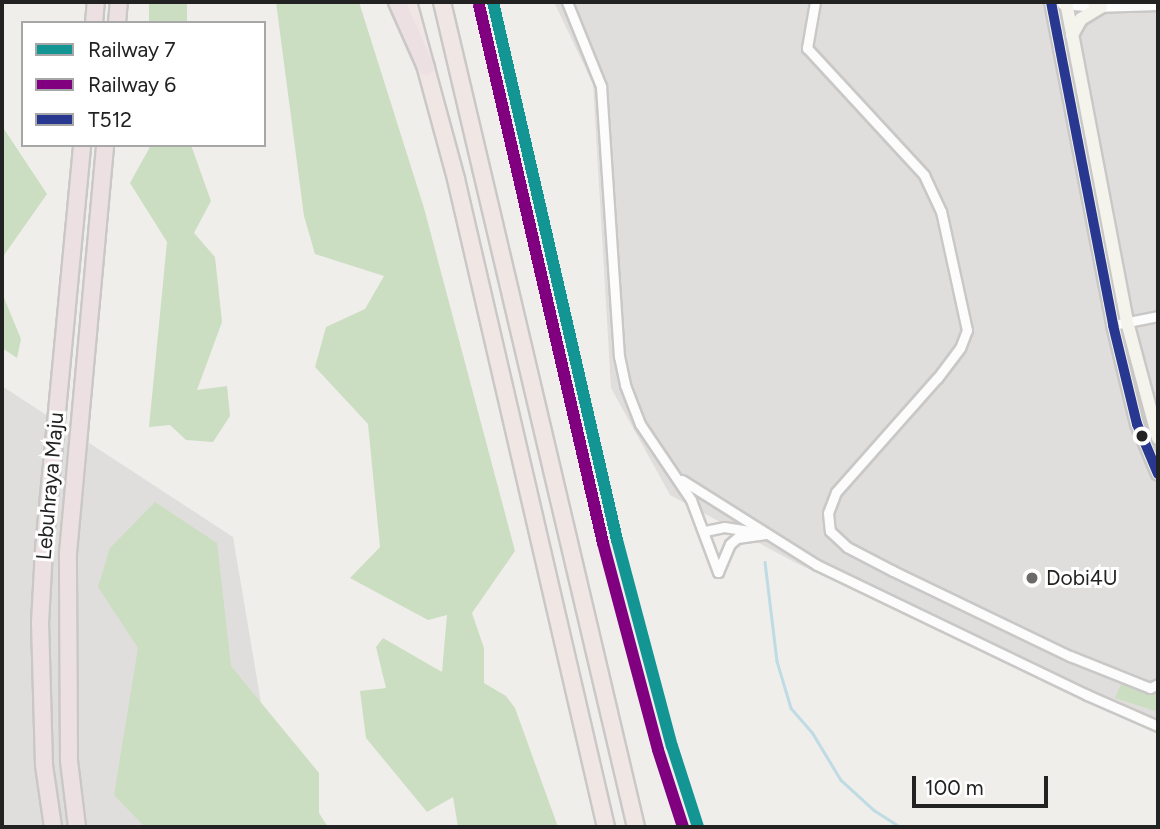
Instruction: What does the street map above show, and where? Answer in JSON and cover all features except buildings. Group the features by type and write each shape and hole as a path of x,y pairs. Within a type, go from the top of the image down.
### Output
{"highway":[{"path":"94,21 96,2"},
{"path":"117,21 119,2"},
{"path":"397,2 426,67"},
{"path":"408,2 501,367 606,827"},
{"path":"442,2 636,827"},
{"name":"Lebuhraya Maju","path":"53,827 44,765 40,623 44,549 82,147"},
{"name":"Lebuhraya Maju","path":"77,827 69,761 68,552 105,147"}],"main road":[{"path":"1059,2 1072,35 1127,322 1158,438"},
{"path":"1059,2 1113,325 1138,424 1158,474"},
{"path":"1072,35 1081,19 1097,4"}],"street":[{"path":"567,2 601,86 619,356 625,385 640,424 680,479 705,531 718,572 730,544 737,538 764,534"},
{"path":"816,2 807,48 924,175 941,211 967,330 960,348 937,378 836,492 828,513 830,531 847,547 893,571 1070,656 1150,688 1158,684"},
{"path":"1059,2 1158,5"},
{"path":"1113,325 1158,316"},
{"path":"680,479 817,565 1087,695 1158,726"},
{"path":"705,531 737,527 764,534"}],"shaded area":[{"path":"554,2 1158,2 1158,732 796,563 670,495 611,388 593,84"},
{"path":"2,386 233,537 282,827 2,827"}],"green space":[{"path":"149,2 187,2 187,21 149,21"},
{"path":"276,2 359,2 424,208 515,551 472,613 484,648 484,683 506,696 515,708 558,827 458,827 453,797 427,812 366,738 360,691 386,688 376,647 383,638 442,672 447,615 428,620 350,578 380,547 368,424 315,367 326,327 365,309 384,276 315,254 304,216"},
{"path":"2,126 47,194 2,258"},
{"path":"150,147 192,147 211,201 194,233 215,257 222,322 197,390 227,386 230,416 213,442 186,440 170,425 149,427 167,242 130,183"},
{"path":"2,293 21,339 17,358 2,348"},
{"path":"155,502 217,543 231,666 319,773 319,813 328,827 145,827 114,795 138,648 98,587 110,548"},
{"path":"1121,684 1158,693 1158,712 1115,698"}],"waterway":[{"path":"765,562 777,661 791,708 812,732 841,780 874,810 900,827"}],"rail line":[{"name":"7","path":"493,2 617,540 672,746 698,827"},
{"name":"6","path":"479,5 603,543 658,750 683,827"}],"transit line":[{"name":"T512","path":"1051,2 1113,325 1137,424 1158,474"}],"place":[{"name":"Dobi4U","path":"1032,578"}]}
